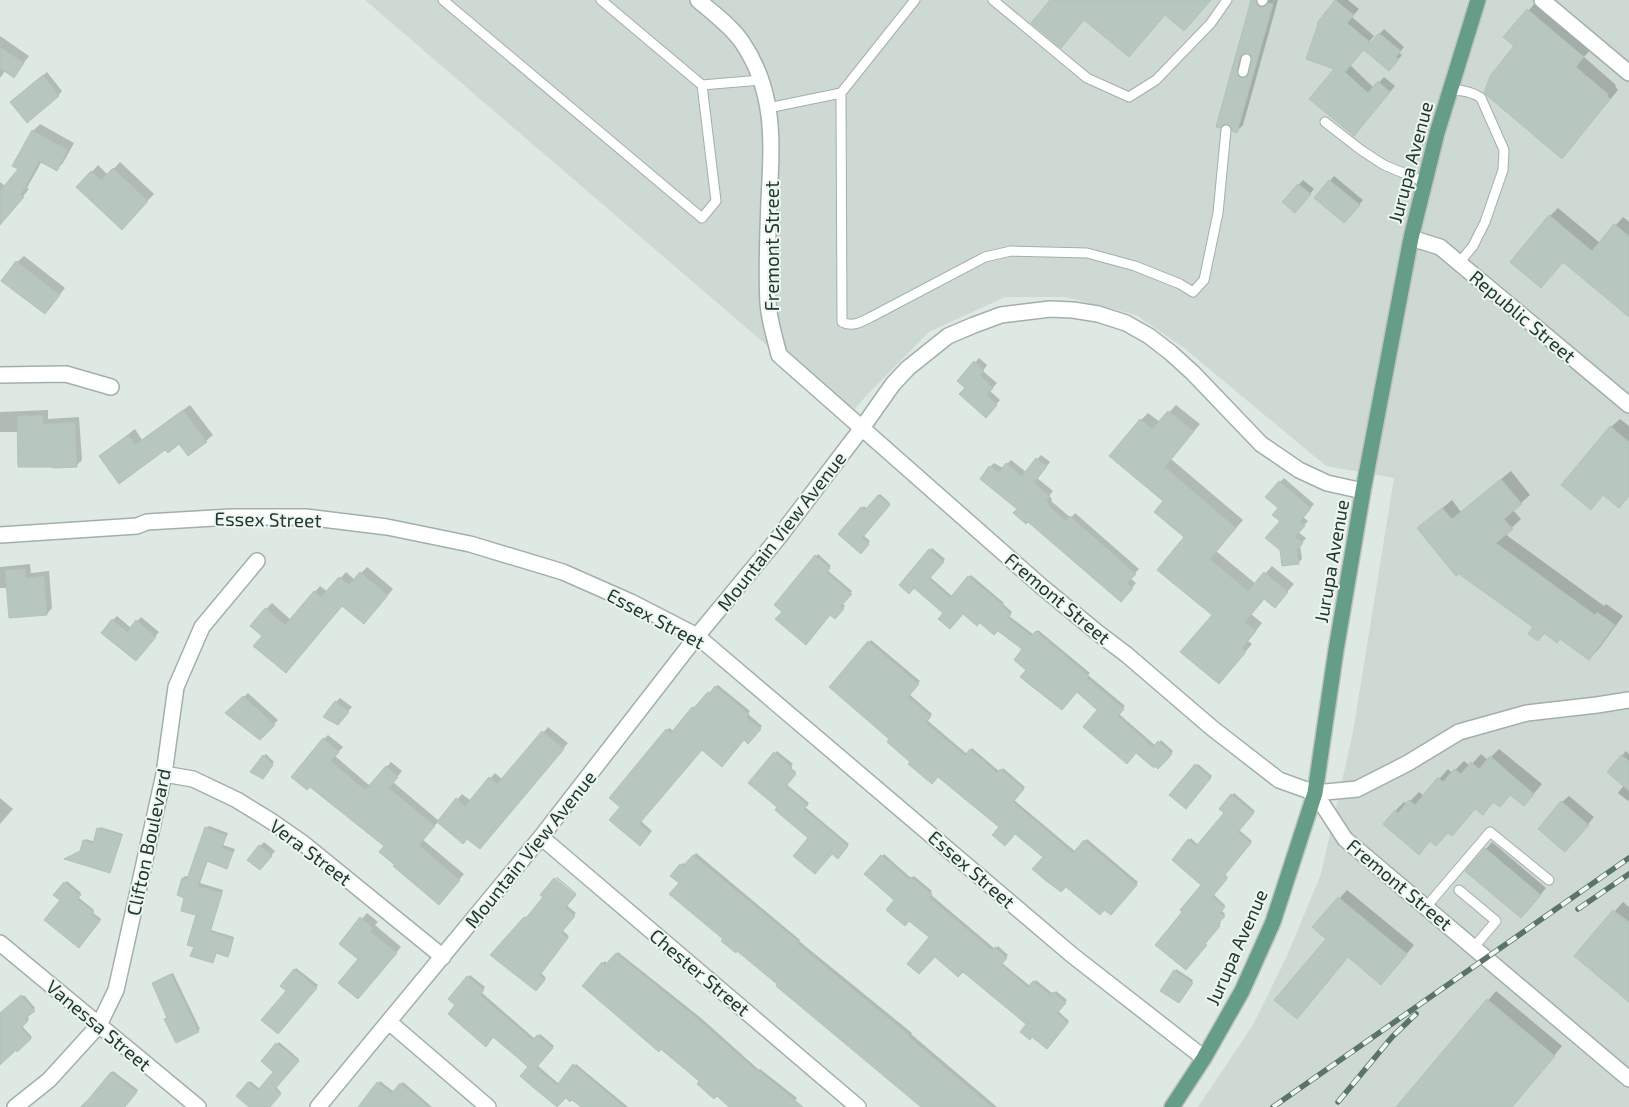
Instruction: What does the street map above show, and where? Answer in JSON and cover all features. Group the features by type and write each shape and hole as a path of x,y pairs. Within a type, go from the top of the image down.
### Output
{"main road":[{"name":"Jurupa Avenue","path":"1172,1107 1204,1058 1242,991 1273,922 1315,793 1336,650 1363,491 1411,238 1437,133 1478,0"}],"street":[{"name":"Fremont Street","path":"698,0 721,19 742,42 761,80 768,108 772,142 768,305 779,355 1041,586 1127,655 1212,728 1279,780 1315,793 1345,840 1629,1079"},
{"path":"1542,0 1629,73"},
{"name":"Republic Street","path":"1411,238 1440,247 1629,405"},
{"name":"Mountain View Avenue","path":"318,1107 541,837 697,636 779,537 893,384 908,368 948,336 974,324 1001,315 1050,308 1098,314 1126,323 1149,336 1193,373 1261,444 1299,470 1327,483 1363,491"},
{"path":"0,375 66,374 111,387"},
{"name":"Essex Street","path":"0,535 137,526 147,522 231,517 306,517 387,526 470,544 563,572 631,602 697,636 1072,955 1204,1058"},
{"name":"Clifton Boulevard","path":"15,1107 49,1080 99,1025 116,990 164,774 176,687 202,627 257,561"},
{"path":"1315,793 1357,789 1408,763 1459,732 1527,713 1629,700"},
{"name":"Vera Street","path":"164,774 193,779 237,800 271,821 304,844 443,956"},
{"name":"Chester Street","path":"541,837 858,1107"},
{"name":"Vanessa Street","path":"0,944 198,1107"},
{"path":"389,1022 488,1107"}],"lane":[{"path":"443,0 702,218 716,201 702,85 602,0"},
{"path":"915,0 841,93 842,322 846,325 855,324 872,316 985,257 1011,252 1087,253 1135,266 1194,292 1204,280 1218,213 1226,130"},
{"path":"993,0 1087,78 1129,97 1156,80 1211,23 1227,0"},
{"path":"1243,72 1246,59"},
{"path":"702,85 761,80"},
{"path":"1450,90 1475,94 1481,98 1504,150 1503,170 1485,222 1473,246 1459,263"},
{"path":"768,108 841,93"},
{"path":"1325,122 1384,165 1425,182"},
{"path":"1426,908 1490,832 1549,880"},
{"path":"1459,890 1496,921 1474,947"}],"shaded area":[{"path":"365,0 1629,0 1629,1107 1198,1107 1253,1025 1287,956 1321,874 1353,732 1394,478 1326,466 1184,348 1136,315 1065,297 1005,297 929,332 865,397 849,416"}],"building":[{"path":"1050,0 1211,0 1184,31 1165,15 1129,57 1084,20 1061,48 1031,23"},
{"path":"1251,0 1256,0 1257,5 1261,7 1268,3 1273,4 1237,133 1232,131 1231,127 1227,124 1220,128 1216,127","holes":["1245,53 1251,55 1252,60 1248,76 1242,78 1238,76 1237,71 1240,57"]},
{"path":"1335,0 1354,15 1347,23 1370,42 1345,72 1368,93 1378,81 1390,92 1354,136 1309,99 1334,69 1306,59 1317,23"},
{"path":"1527,9 1584,57 1576,67 1608,94 1607,96 1610,99 1562,159 1484,93 1490,76 1514,46 1503,37"},
{"path":"1379,33 1401,51 1396,57 1399,59 1389,71 1364,50"},
{"path":"0,47 24,63 14,78 0,68"},
{"path":"43,75 59,96 27,123 10,102"},
{"path":"32,130 68,150 57,171 39,161 21,195 24,197 0,225 0,191 18,169 12,166"},
{"path":"113,168 148,201 122,230 76,187 91,171 101,180"},
{"path":"1329,180 1360,205 1344,223 1314,198"},
{"path":"1298,184 1311,194 1295,213 1282,202"},
{"path":"1549,215 1592,251 1614,224 1629,236 1629,317 1563,262 1541,288 1510,262"},
{"path":"16,261 60,295 45,314 1,281"},
{"path":"974,361 984,370 980,375 993,388 987,395 997,405 986,418 959,394 965,388 957,381"},
{"path":"183,410 207,442 188,456 179,444 168,453 165,450 119,484 99,456 128,435 135,445"},
{"path":"1168,411 1194,431 1165,467 1236,528 1210,559 1248,591 1264,572 1288,592 1275,608 1264,599 1245,622 1256,631 1242,648 1246,652 1219,684 1180,652 1212,615 1157,570 1184,537 1154,512 1163,501 1109,456 1140,419 1152,429"},
{"path":"43,415 43,424 75,422 77,467 18,467 17,416"},
{"path":"1610,426 1629,442 1629,496 1619,508 1603,495 1591,510 1561,485"},
{"path":"1036,458 1047,466 1034,483 1050,496 1046,501 1048,505 1066,521 1070,516 1136,574 1127,583 1133,588 1121,602 1028,522 1026,524 1013,513 1017,509 980,479 989,466 999,472 1006,463 1022,476"},
{"path":"1501,479 1522,504 1504,519 1513,529 1496,543 1595,615 1597,612 1615,625 1589,660 1560,639 1557,643 1544,633 1538,641 1528,634 1533,627 1459,574 1456,576 1417,528 1442,508 1452,519"},
{"path":"1279,481 1311,508 1300,522 1305,526 1295,537 1303,543 1297,550 1299,564 1282,566 1280,550 1265,538 1280,521 1272,515 1278,508 1265,497"},
{"path":"878,495 890,505 862,538 869,544 861,554 838,534 861,507 865,510"},
{"path":"929,549 944,562 929,579 950,598 968,576 1003,605 1011,614 1008,618 1031,636 1036,631 1089,676 1087,678 1124,709 1118,716 1153,747 1158,741 1172,753 1168,759 1158,769 1155,766 1154,768 1136,753 1127,764 1083,727 1097,710 1077,692 1062,710 1020,677 1026,670 1014,660 1022,649 998,631 994,635 980,623 977,626 963,614 950,629 938,619 943,613 914,588 909,594 899,585"},
{"path":"815,555 830,568 827,573 852,594 841,606 844,609 835,619 830,615 806,645 775,619 782,612 774,605"},
{"path":"25,569 26,578 44,576 47,615 9,618 5,570"},
{"path":"360,572 388,595 364,624 342,606 286,673 253,646 262,636 250,626 265,608 285,625 314,591 321,597 339,577 349,585"},
{"path":"112,619 127,632 136,620 156,637 136,661 101,633"},
{"path":"868,641 919,684 908,697 931,716 926,723 965,755 970,749 997,773 1000,769 1024,789 1013,802 1073,853 1084,840 1137,885 1111,915 1104,910 1100,915 1066,887 1061,892 1045,880 1032,869 1043,857 1015,834 1005,846 992,835 999,827 938,777 932,784 908,764 910,762 887,742 889,739 829,687"},
{"path":"715,686 749,714 746,717 761,729 748,744 744,740 722,767 702,750 639,824 650,833 640,846 609,820 620,807 609,798 666,729 671,733 692,707 694,708"},
{"path":"243,696 275,725 260,740 225,713"},
{"path":"335,701 349,712 338,725 323,717"},
{"path":"542,731 564,749 480,849 467,839 463,844 437,822 456,798 465,806 489,777 497,784"},
{"path":"323,738 339,752 331,761 365,790 386,766 398,777 389,788 435,826 419,845 460,880 439,905 379,852 384,846 310,787 307,790 291,777"},
{"path":"774,752 792,767 790,769 796,774 786,786 808,805 804,809 848,846 838,859 832,854 815,874 793,856 808,838 775,810 777,807 748,783"},
{"path":"263,755 273,765 263,779 250,772"},
{"path":"1621,755 1629,761 1629,791 1607,772"},
{"path":"1490,756 1534,794 1524,806 1510,795 1500,807 1493,802 1483,815 1475,809 1452,836 1448,833 1436,846 1430,841 1419,855 1383,824 1395,810 1398,813 1409,800 1415,805 1438,777 1443,782 1454,769 1461,774 1471,762 1479,769"},
{"path":"1195,764 1211,778 1186,809 1169,795"},
{"path":"1231,794 1254,813 1238,832 1251,843 1224,876 1227,879 1212,897 1225,907 1220,913 1225,916 1218,924 1220,926 1186,970 1155,945 1201,885 1172,860 1188,839 1196,846 1224,813 1219,809"},
{"path":"1561,801 1589,825 1565,852 1538,829"},
{"path":"205,827 226,835 222,848 233,852 227,869 207,861 198,886 222,893 210,932 233,939 228,957 216,953 213,963 190,956 194,947 187,945 196,915 181,911 184,898 177,895 182,878 187,879"},
{"path":"97,828 122,835 110,873 64,859 80,851 83,840 93,843"},
{"path":"259,845 272,856 260,870 247,860"},
{"path":"1485,848 1541,895 1521,918 1465,871"},
{"path":"693,855 799,942 798,944 910,1036 992,1107 921,1107 776,986 777,984 737,951 736,953 721,941 723,939 669,894 679,883 670,876 680,864 683,866"},
{"path":"881,855 909,879 911,877 932,894 929,897 992,950 995,947 1007,958 1001,965 1028,987 1033,981 1050,995 1053,992 1066,1003 1057,1013 1068,1023 1047,1049 1032,1037 1030,1040 1020,1032 1026,1024 963,972 958,977 935,957 919,974 907,964 929,937 909,921 905,926 886,910 894,900 864,874"},
{"path":"554,878 576,895 565,908 575,916 561,933 568,938 540,975 545,980 536,991 490,955 524,917 526,918 543,897 540,895"},
{"path":"64,882 81,895 77,899 94,912 92,915 100,921 79,948 44,920 60,900 53,895"},
{"path":"1338,897 1407,954 1381,985 1348,957 1297,1019 1274,1000 1326,939 1312,927"},
{"path":"1613,910 1629,922 1629,1002 1574,956"},
{"path":"360,917 373,928 370,931 397,953 358,999 338,983 358,959 339,944"},
{"path":"616,953 803,1107 729,1107 717,1096 714,1099 697,1084 699,1081 661,1049 659,1052 582,986 602,962 605,965"},
{"path":"294,969 317,988 278,1034 261,1020 286,991 280,986"},
{"path":"1174,970 1193,983 1179,1003 1160,991"},
{"path":"171,974 199,1032 176,1043 164,1019 167,1018 152,983"},
{"path":"467,976 484,990 480,995 533,1040 537,1035 553,1048 536,1068 557,1085 573,1064 624,1107 581,1107 566,1098 557,1107 534,1088 520,1076 528,1067 518,1058 493,1037 486,1047 448,1014 455,1005 448,999"},
{"path":"21,995 35,1011 26,1018 28,1021 21,1028 31,1039 0,1065 0,1013"},
{"path":"1487,999 1555,1056 1512,1107 1396,1107"},
{"path":"276,1043 299,1061 275,1089 281,1094 270,1107 249,1107 236,1096 248,1082 258,1090 273,1072 261,1061"},
{"path":"111,1072 137,1092 125,1107 82,1107"},
{"path":"377,1082 392,1093 400,1083 429,1107 358,1107"}],"railway":[{"path":"1273,1107 1629,858"},
{"path":"1578,909 1629,874"},
{"path":"1338,1102 1392,1037 1416,1014"}]}
